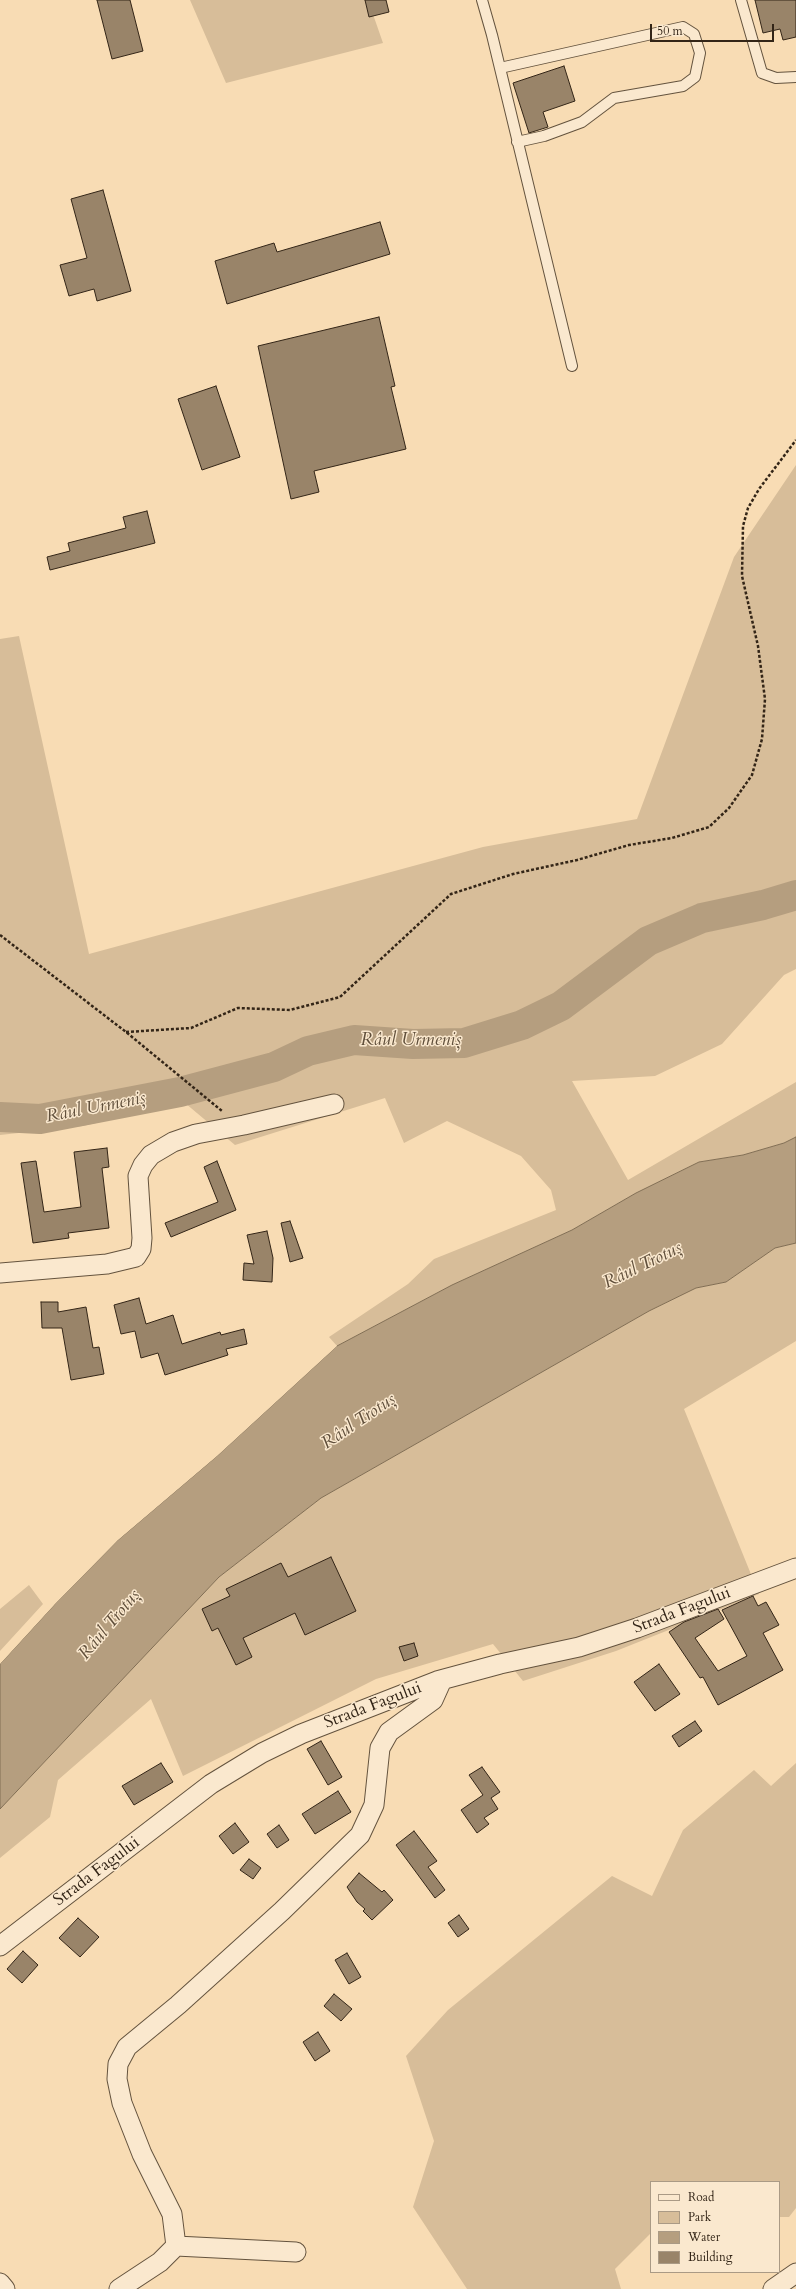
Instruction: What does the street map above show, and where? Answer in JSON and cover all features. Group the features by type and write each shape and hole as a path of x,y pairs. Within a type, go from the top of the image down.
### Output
{"street":[{"path":"0,1273 106,1264 136,1257 141,1250 142,1238 138,1176 143,1165 151,1155 173,1142 196,1134 240,1126 334,1104"},
{"name":"Strada Fagului","path":"0,1946 183,1804 236,1768 301,1734 442,1680 603,1640 796,1568"},
{"path":"176,2246 172,2214 142,2154 122,2103 117,2079 118,2064 127,2047 178,2006 282,1911 360,1835 374,1805 380,1748 389,1732 433,1700 442,1680"},
{"path":"119,2289 160,2262 176,2246 296,2252"},
{"path":"773,2289 796,2273"},
{"path":"0,2283 5,2289"}],"lane":[{"path":"482,0 500,68 572,366"},
{"path":"741,0 762,73 776,78 796,76"},
{"path":"500,68 683,27 694,34 700,53 695,77 683,86 614,98 582,122 544,136 517,142"}],"path":[{"path":"126,1032 191,1028 238,1008 290,1010 340,997 451,894 513,874 577,860 629,845 672,838 709,827 729,808 752,775 762,739 765,699 758,646 742,576 743,526 748,508 759,489 796,440"},
{"path":"0,935 126,1032 240,1126"}],"green space":[{"path":"190,0 368,0 383,43 226,83"},
{"path":"796,465 796,969 784,975 722,1044 655,1076 572,1081 628,1180 796,1082 796,1137 784,1143 743,1155 699,1162 636,1193 572,1230 452,1285 337,1346 329,1337 408,1284 434,1259 556,1210 551,1190 521,1156 447,1121 404,1143 385,1098 235,1145 185,1103 83,1126 0,1135 0,639 19,636 89,954 483,847 637,819 734,557"},
{"path":"796,1243 796,1341 684,1409 759,1594 616,1651 523,1681 493,1644 376,1679 183,1776 151,1699 58,1780 50,1817 0,1858 0,1809 219,1577 321,1498 649,1311 696,1288 726,1282 775,1248"},
{"path":"29,1585 43,1604 0,1651 0,1609"},
{"path":"796,1763 796,2208 789,2217 780,2217 780,2181 650,2181 650,2234 615,2269 621,2289 467,2289 413,2207 434,2141 406,2056 448,2010 612,1876 652,1896 683,1830 754,1770 771,1786"}],"water":[{"name":"Râul Trotuș","path":"796,1137 796,1243 775,1248 726,1282 696,1288 649,1311 321,1498 219,1577 0,1809 0,1664 55,1604 118,1540 217,1456 337,1346 452,1285 572,1230 636,1193 699,1162 743,1155 784,1143"}],"pier":[{"path":"336,1345 337,1346 217,1456 118,1540 55,1604 0,1664 0,1661 53,1602 117,1538 216,1455"}],"building":[{"path":"97,0 130,0 143,51 112,59"},
{"path":"365,0 386,0 389,12 369,17"},
{"path":"755,0 796,0 796,37 783,40 780,29 763,33"},
{"path":"564,66 575,101 543,112 548,127 529,133 513,83"},
{"path":"103,190 131,291 97,301 94,289 69,296 60,265 87,258 71,199"},
{"path":"380,222 390,254 227,304 215,261 274,243 277,252"},
{"path":"379,317 395,386 391,387 406,449 314,471 319,492 291,499 258,346"},
{"path":"216,386 240,457 202,470 178,399"},
{"path":"147,511 155,543 50,570 47,557 70,551 68,543 126,528 123,517"},
{"path":"107,1148 109,1167 102,1168 109,1228 68,1233 69,1238 33,1243 21,1163 36,1161 44,1212 81,1207 74,1152"},
{"path":"217,1161 236,1210 171,1237 165,1223 218,1202 204,1167"},
{"path":"290,1221 303,1258 290,1262 281,1223"},
{"path":"267,1231 273,1258 272,1282 243,1280 244,1263 254,1264 247,1235"},
{"path":"139,1298 146,1324 173,1315 182,1344 220,1332 221,1335 244,1329 247,1344 226,1349 228,1355 165,1375 158,1353 141,1358 135,1331 121,1334 114,1305"},
{"path":"41,1302 58,1302 58,1312 86,1307 93,1348 99,1347 104,1374 71,1380 62,1328 42,1328"},
{"path":"331,1557 356,1611 305,1635 295,1613 243,1638 252,1657 236,1665 218,1628 212,1631 202,1609 230,1596 226,1589 281,1563 288,1577"},
{"path":"753,1596 758,1606 766,1602 779,1625 763,1633 783,1670 718,1705 703,1677 700,1678 669,1632 684,1622 718,1609 724,1619 695,1638 718,1671 747,1656 722,1610"},
{"path":"414,1643 418,1656 404,1661 399,1647"},
{"path":"659,1664 680,1694 655,1711 634,1682"},
{"path":"695,1721 702,1731 679,1747 672,1736"},
{"path":"321,1741 342,1777 328,1785 307,1749"},
{"path":"161,1763 173,1782 134,1805 122,1786"},
{"path":"482,1767 500,1792 491,1798 498,1809 484,1818 489,1824 477,1833 461,1810 483,1795 469,1775"},
{"path":"338,1791 351,1812 315,1834 302,1814"},
{"path":"235,1823 249,1842 233,1854 219,1836"},
{"path":"279,1825 289,1840 277,1848 267,1834"},
{"path":"414,1831 437,1861 428,1867 445,1890 435,1898 396,1845"},
{"path":"249,1859 261,1868 253,1879 240,1870"},
{"path":"359,1873 382,1892 384,1890 393,1900 372,1920 363,1911 365,1909 357,1902 347,1887"},
{"path":"459,1915 469,1929 458,1937 448,1923"},
{"path":"78,1918 99,1937 80,1957 59,1938"},
{"path":"23,1951 38,1965 22,1983 7,1969"},
{"path":"347,1953 361,1977 349,1984 335,1960"},
{"path":"334,1994 352,2009 341,2021 324,2006"},
{"path":"318,2032 330,2051 315,2061 303,2042"}],"waterway":[{"name":"Râul Urmeniș","path":"0,1117 40,1119 180,1092 274,1067 308,1051 354,1040 413,1044 464,1043 522,1025 561,1006 648,941 702,918 763,905 796,895"}]}
